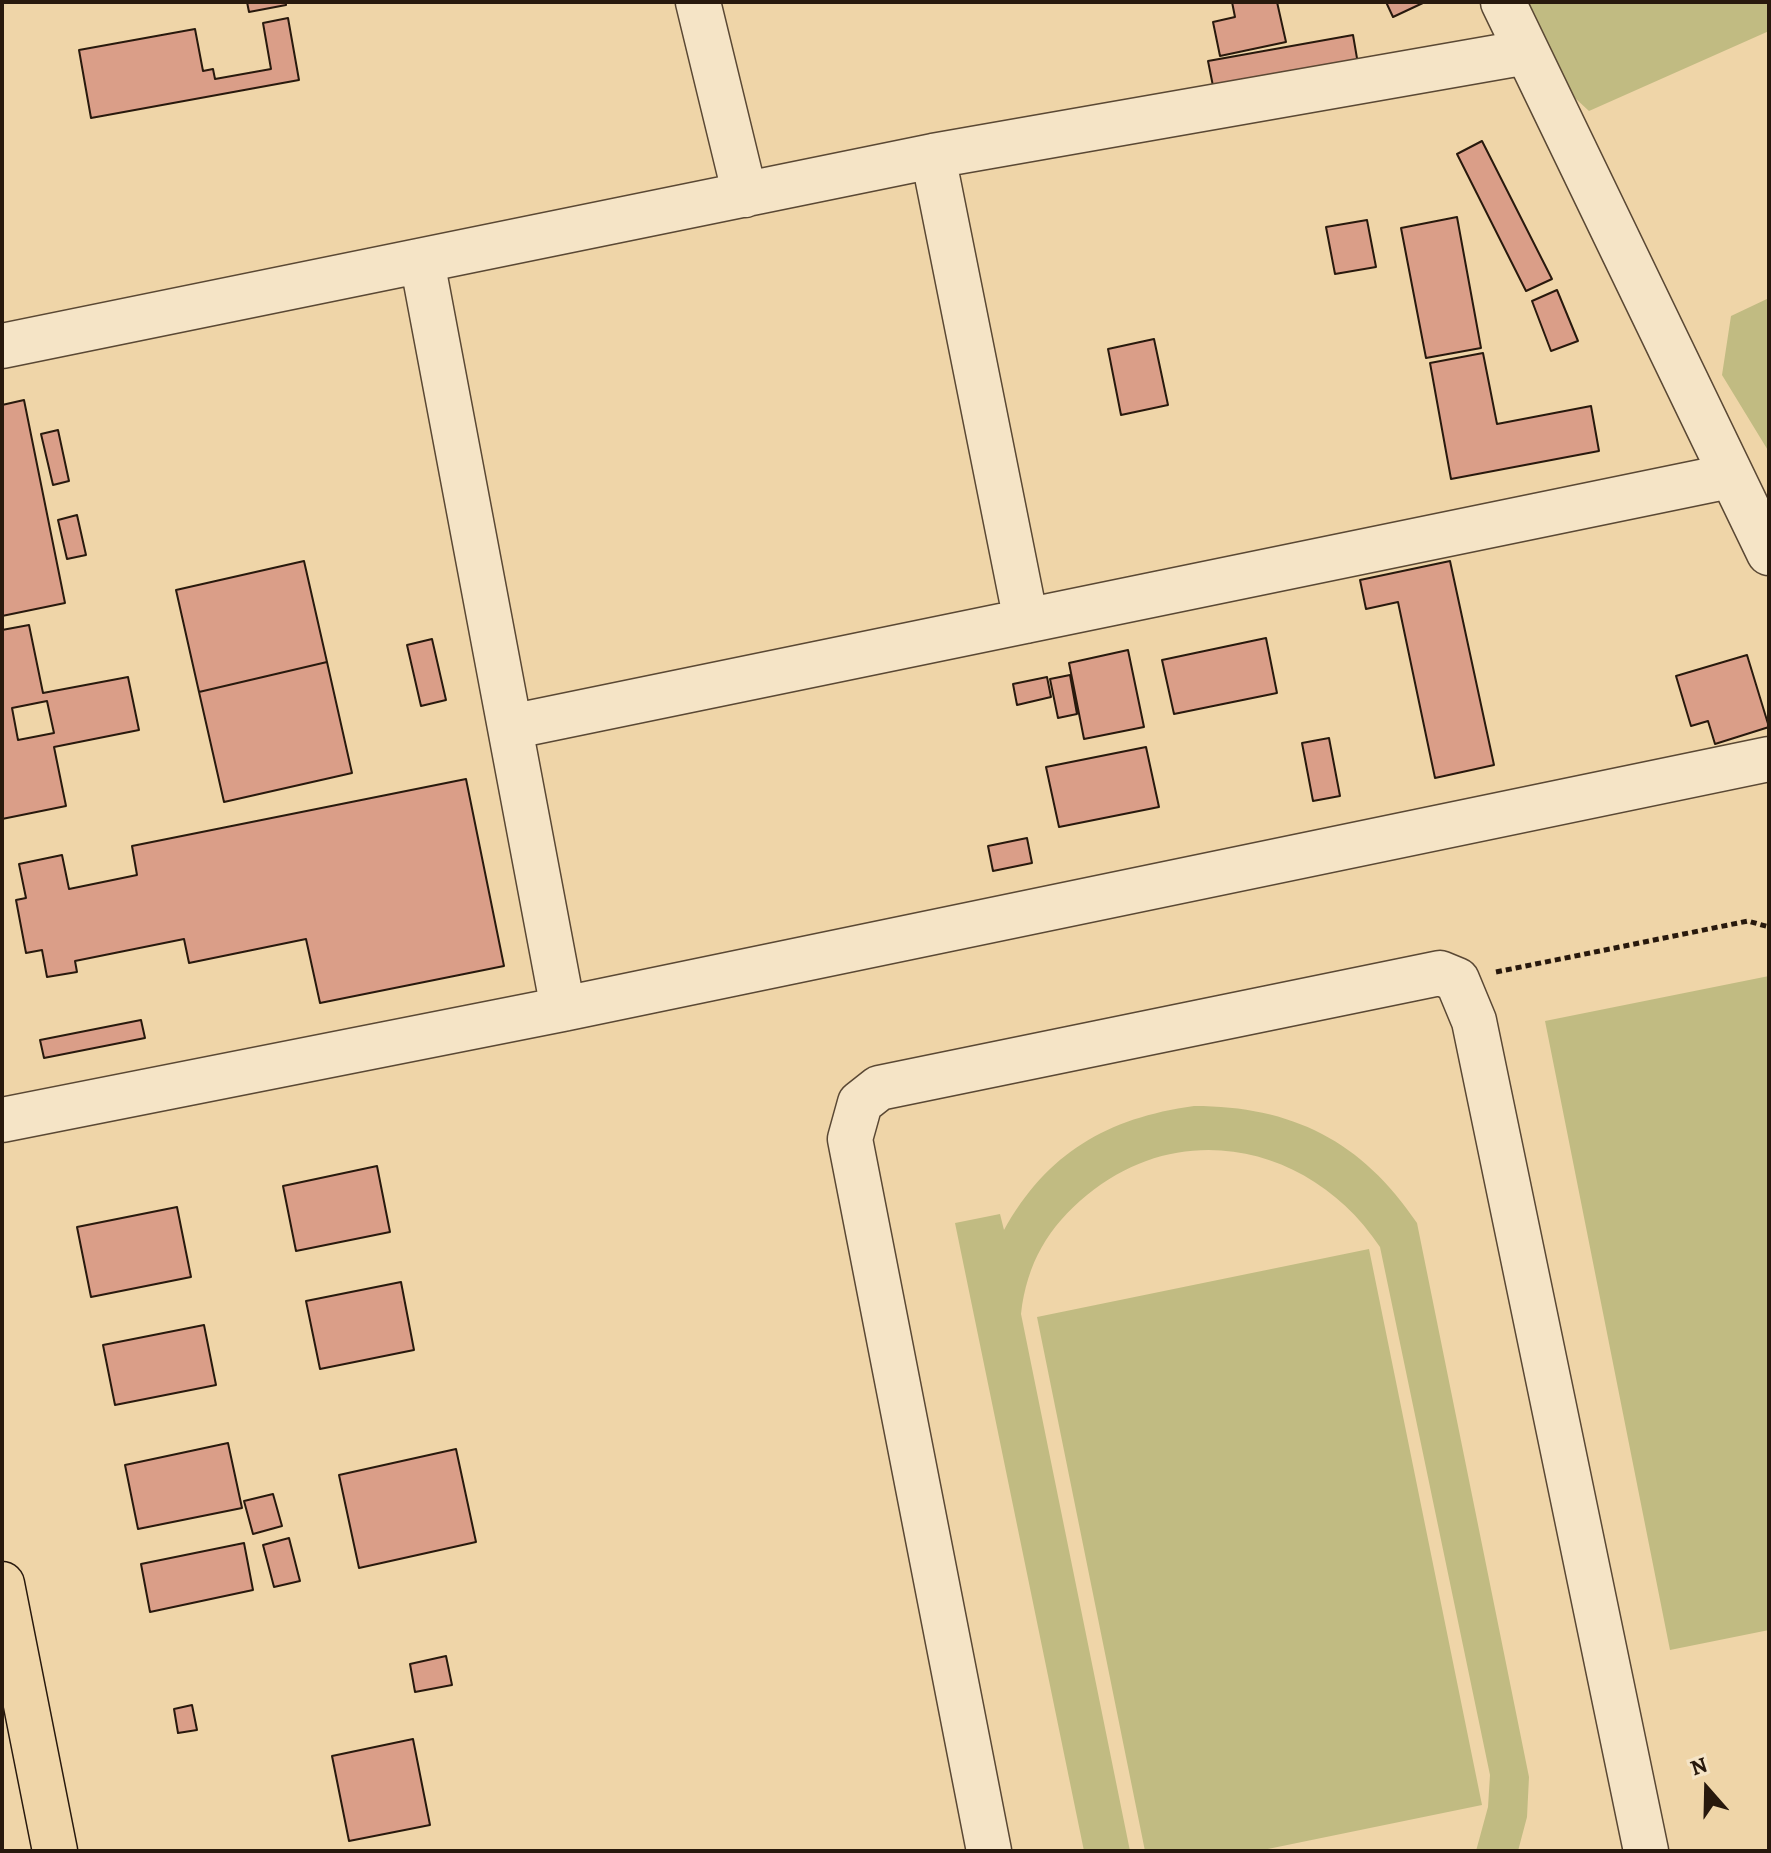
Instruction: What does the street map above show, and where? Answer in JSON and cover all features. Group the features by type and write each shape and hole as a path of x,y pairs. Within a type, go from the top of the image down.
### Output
{"main road":[{"path":"2,1584 55,1851"}],"street":[{"path":"698,2 745,195"},
{"path":"1503,2 1769,553"},
{"path":"2,346 933,156 1527,52"},
{"path":"933,156 1026,621"},
{"path":"422,261 563,1009"},
{"path":"510,727 1730,476"},
{"path":"2,1120 563,1009 1769,759"},
{"path":"989,1851 850,1139 860,1103 879,1088 1440,973 1457,980 1474,1021 1646,1851"}],"path":[{"path":"1457,980 1748,921 1769,927"}],"shaded area":[{"path":"1519,2 1769,2 1769,31 1589,111 1563,87"},
{"path":"1769,298 1769,452 1722,375 1731,316"},
{"path":"1769,976 1769,1630 1670,1650 1545,1021"},
{"path":"1194,1106 1262,1113 1293,1121 1322,1134 1373,1170 1417,1223 1529,1777 1527,1817 1518,1851 1476,1851 1488,1807 1490,1775 1380,1247 1352,1213 1320,1185 1284,1166 1245,1154 1205,1150 1164,1155 1125,1170 1087,1195 1061,1220 1042,1247 1028,1278 1024,1296 1021,1314 1130,1851 1084,1851 955,1223 1000,1214 1004,1230 1040,1180 1082,1144 1134,1120"},
{"path":"1369,1249 1482,1805 1258,1851 1145,1851 1037,1317"}],"building":[{"path":"247,2 286,2 286,5 249,12"},
{"path":"1232,2 1277,2 1286,42 1220,56 1213,22 1235,17"},
{"path":"1386,2 1425,2 1393,17"},
{"path":"288,18 299,80 91,118 79,50 195,29 203,71 213,69 215,79 271,69 263,23"},
{"path":"1353,35 1358,64 1214,91 1208,61"},
{"path":"1482,141 1552,279 1526,291 1457,154"},
{"path":"1457,217 1481,348 1426,358 1401,228"},
{"path":"1367,220 1376,267 1335,274 1326,227"},
{"path":"1557,290 1578,341 1551,351 1532,301"},
{"path":"1154,339 1168,405 1121,415 1108,349"},
{"path":"1483,353 1497,424 1591,406 1599,451 1451,479 1430,363"},
{"path":"24,400 65,603 2,616 2,405"},
{"path":"58,430 69,481 53,485 41,434"},
{"path":"77,515 86,555 67,559 58,520"},
{"path":"304,561 327,662 199,692 176,590"},
{"path":"1450,561 1494,765 1435,778 1398,602 1366,609 1360,580"},
{"path":"29,625 43,693 128,677 139,730 54,747 66,806 2,819 2,630","holes":["47,701 54,733 18,740 12,708"]},
{"path":"1266,638 1277,693 1174,714 1162,660"},
{"path":"432,639 446,700 421,706 407,645"},
{"path":"1128,650 1144,727 1084,739 1069,663"},
{"path":"1747,655 1769,727 1715,744 1708,721 1691,726 1676,676"},
{"path":"327,662 352,773 224,802 199,692"},
{"path":"1070,675 1077,714 1058,718 1050,679"},
{"path":"1047,677 1051,697 1017,705 1013,684"},
{"path":"1329,738 1340,796 1313,801 1302,743"},
{"path":"1146,747 1159,807 1059,827 1046,767"},
{"path":"466,779 504,966 320,1003 306,939 189,963 184,939 75,961 77,972 47,977 42,950 26,953 16,900 26,898 19,864 62,855 69,889 137,875 132,846"},
{"path":"1027,838 1032,863 993,871 988,846"},
{"path":"141,1020 145,1038 44,1058 40,1040"},
{"path":"377,1166 390,1232 296,1251 283,1186"},
{"path":"177,1207 191,1277 91,1297 77,1227"},
{"path":"401,1282 414,1350 320,1369 306,1301"},
{"path":"204,1325 216,1385 115,1405 103,1345"},
{"path":"228,1443 242,1508 138,1529 125,1465"},
{"path":"456,1449 476,1542 359,1568 339,1475"},
{"path":"273,1494 282,1526 253,1534 244,1501"},
{"path":"289,1538 300,1581 274,1587 263,1545"},
{"path":"244,1543 253,1590 150,1612 141,1564"},
{"path":"446,1656 452,1685 415,1692 410,1664"},
{"path":"192,1705 197,1730 178,1733 174,1709"},
{"path":"413,1739 430,1825 349,1841 332,1756"}]}
